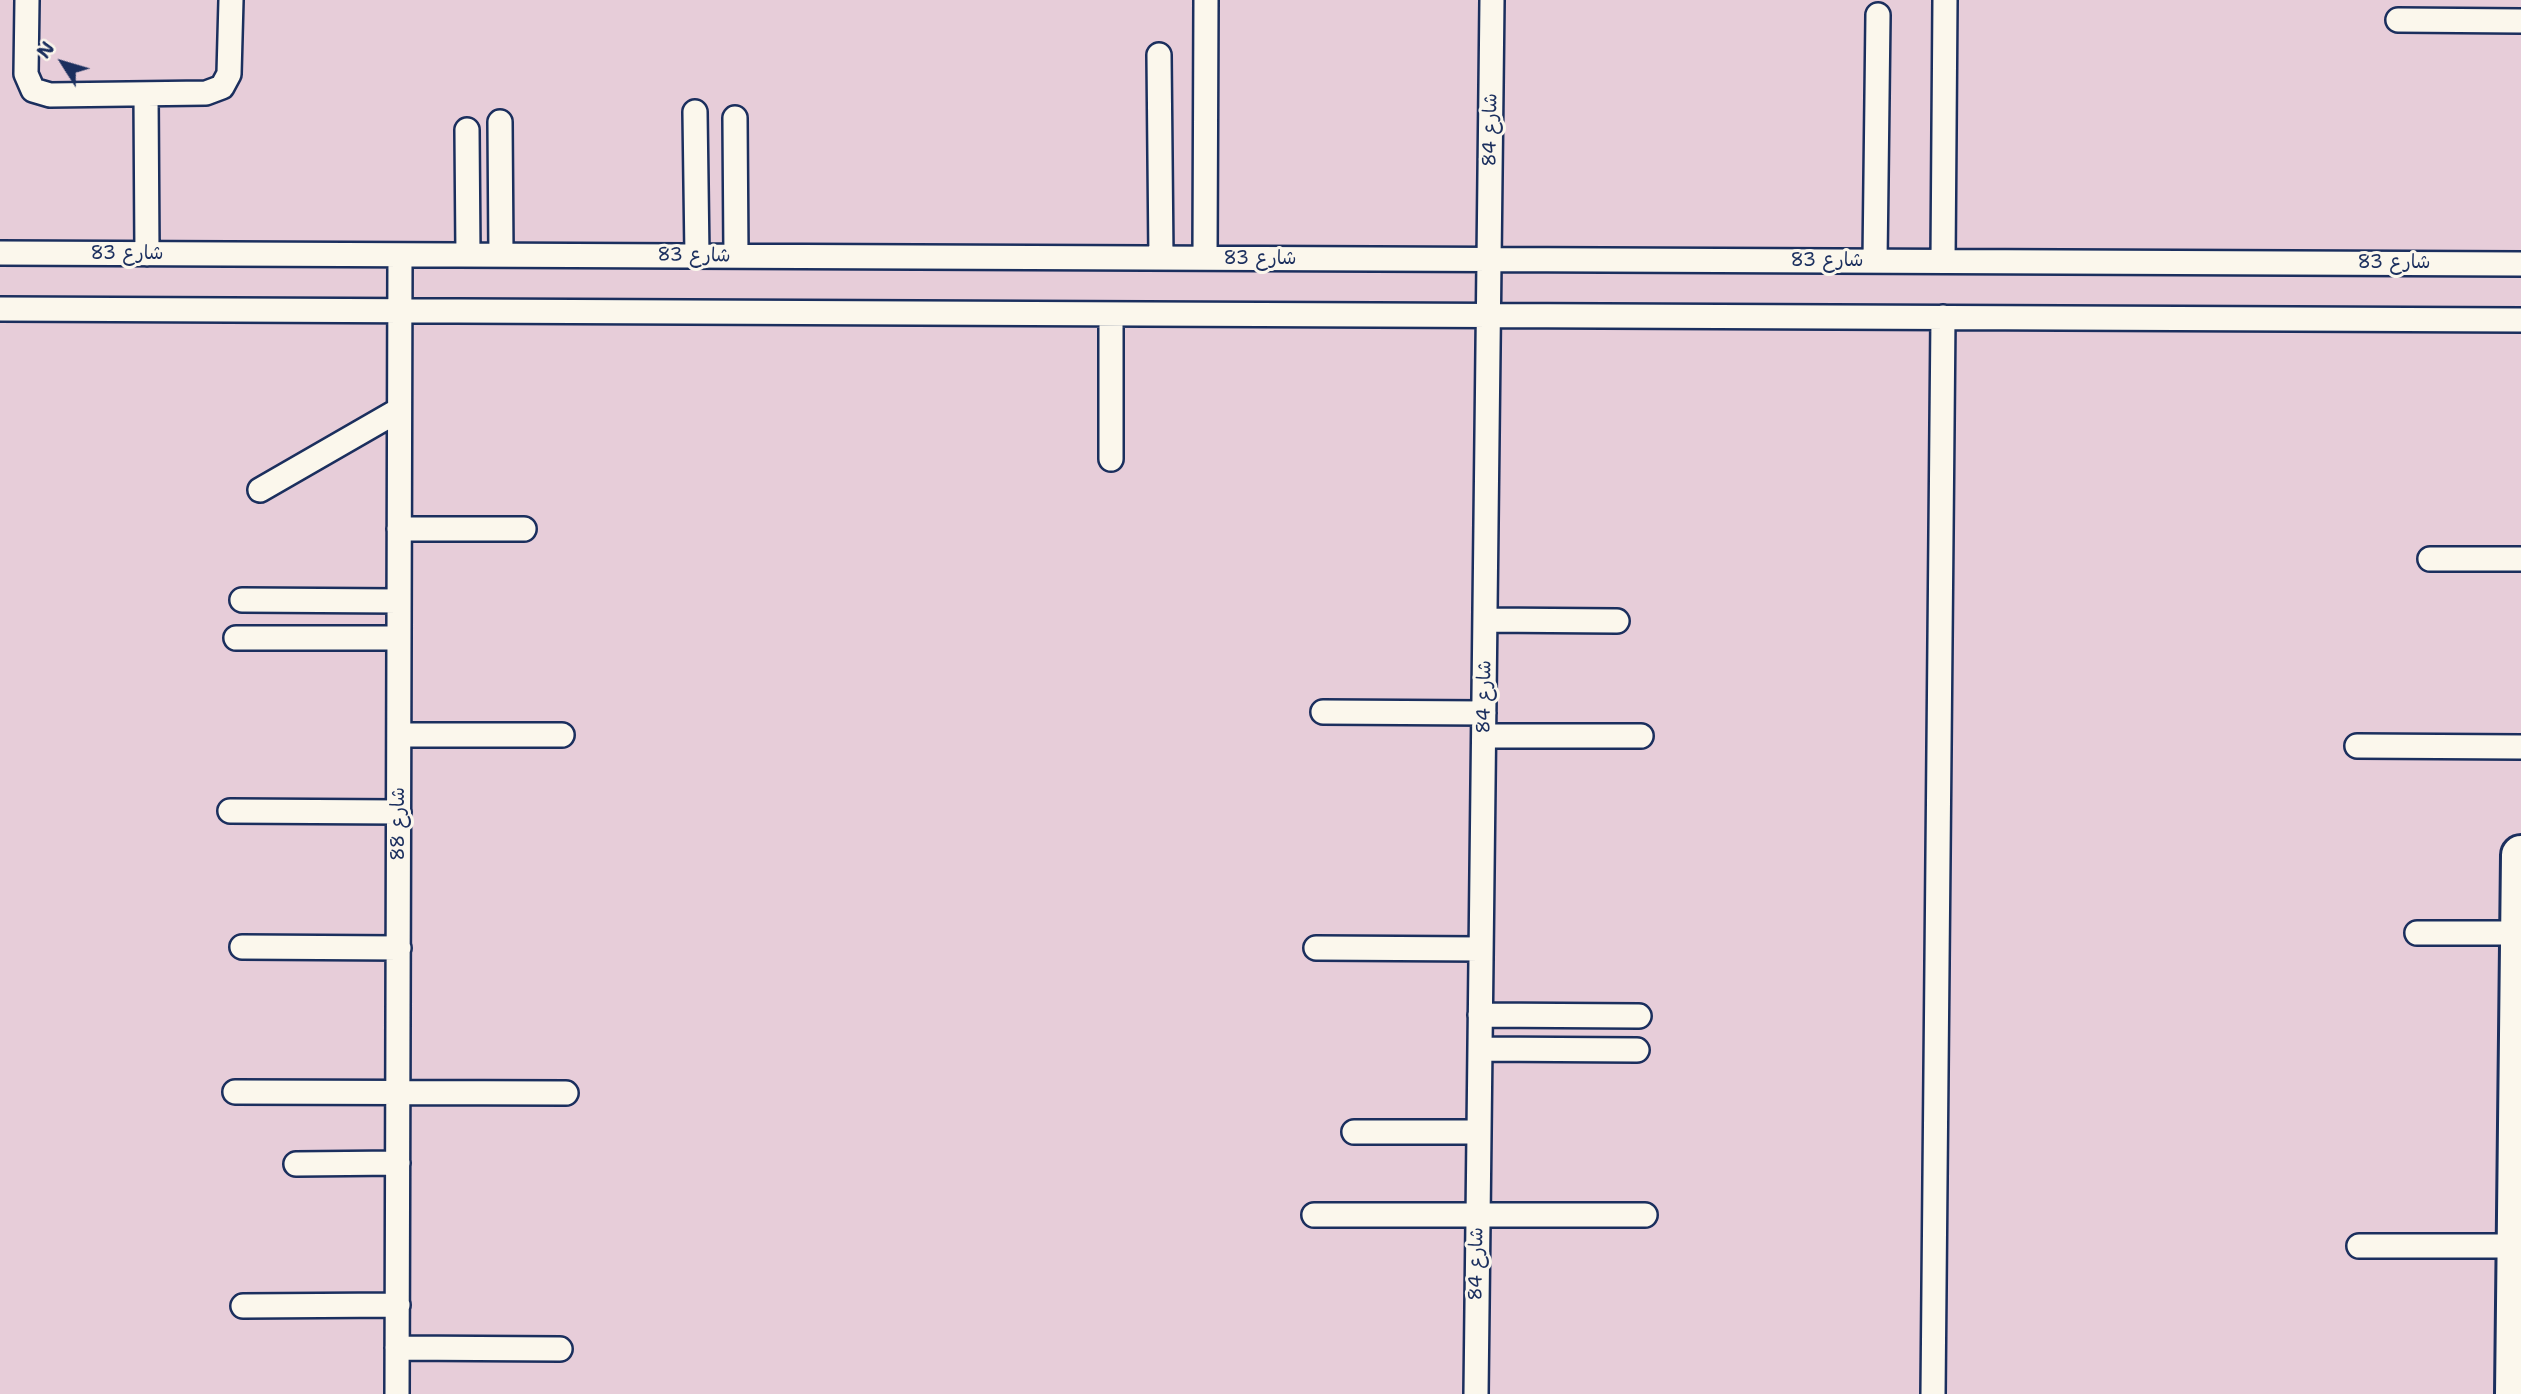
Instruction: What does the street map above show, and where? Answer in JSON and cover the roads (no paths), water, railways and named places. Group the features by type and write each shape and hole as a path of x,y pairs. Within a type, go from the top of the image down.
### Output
{"street":[{"path":"2515,1394 2521,855"}],"lane":[{"path":"27,0 26,74 33,90 50,95 206,93 222,87 229,74 231,0"},
{"path":"1205,258 1206,0"},
{"name":"شارع 84","path":"1476,1394 1492,0"},
{"path":"1942,261 1945,0"},
{"path":"1875,261 1878,15"},
{"path":"2398,20 2521,21"},
{"path":"1159,55 1161,258"},
{"path":"146,94 148,254"},
{"path":"695,112 696,256"},
{"path":"735,118 736,256"},
{"path":"500,121 501,255"},
{"path":"467,130 468,255"},
{"name":"شارع 83","path":"0,253 2521,264"},
{"name":"شارع 88","path":"397,1394 400,255"},
{"path":"0,309 2521,320"},
{"path":"1111,314 1111,459"},
{"path":"1933,1394 1943,317"},
{"path":"260,490 400,410"},
{"path":"399,529 524,529"},
{"path":"2430,559 2521,559"},
{"path":"242,600 399,601"},
{"path":"1485,620 1616,621"},
{"path":"236,638 399,638"},
{"path":"1323,712 1642,736"},
{"path":"399,734 562,735"},
{"path":"2357,746 2521,747"},
{"path":"230,811 399,812"},
{"path":"2417,933 2520,933"},
{"path":"242,947 399,948"},
{"path":"1316,948 1481,949"},
{"path":"1480,1016 1639,1016"},
{"path":"1480,1049 1637,1049"},
{"path":"235,1091 566,1093"},
{"path":"1353,1132 1479,1132"},
{"path":"296,1164 398,1163"},
{"path":"1314,1215 1645,1215"},
{"path":"2359,1246 2516,1246"},
{"path":"243,1306 398,1305"},
{"path":"397,1348 560,1349"}]}
